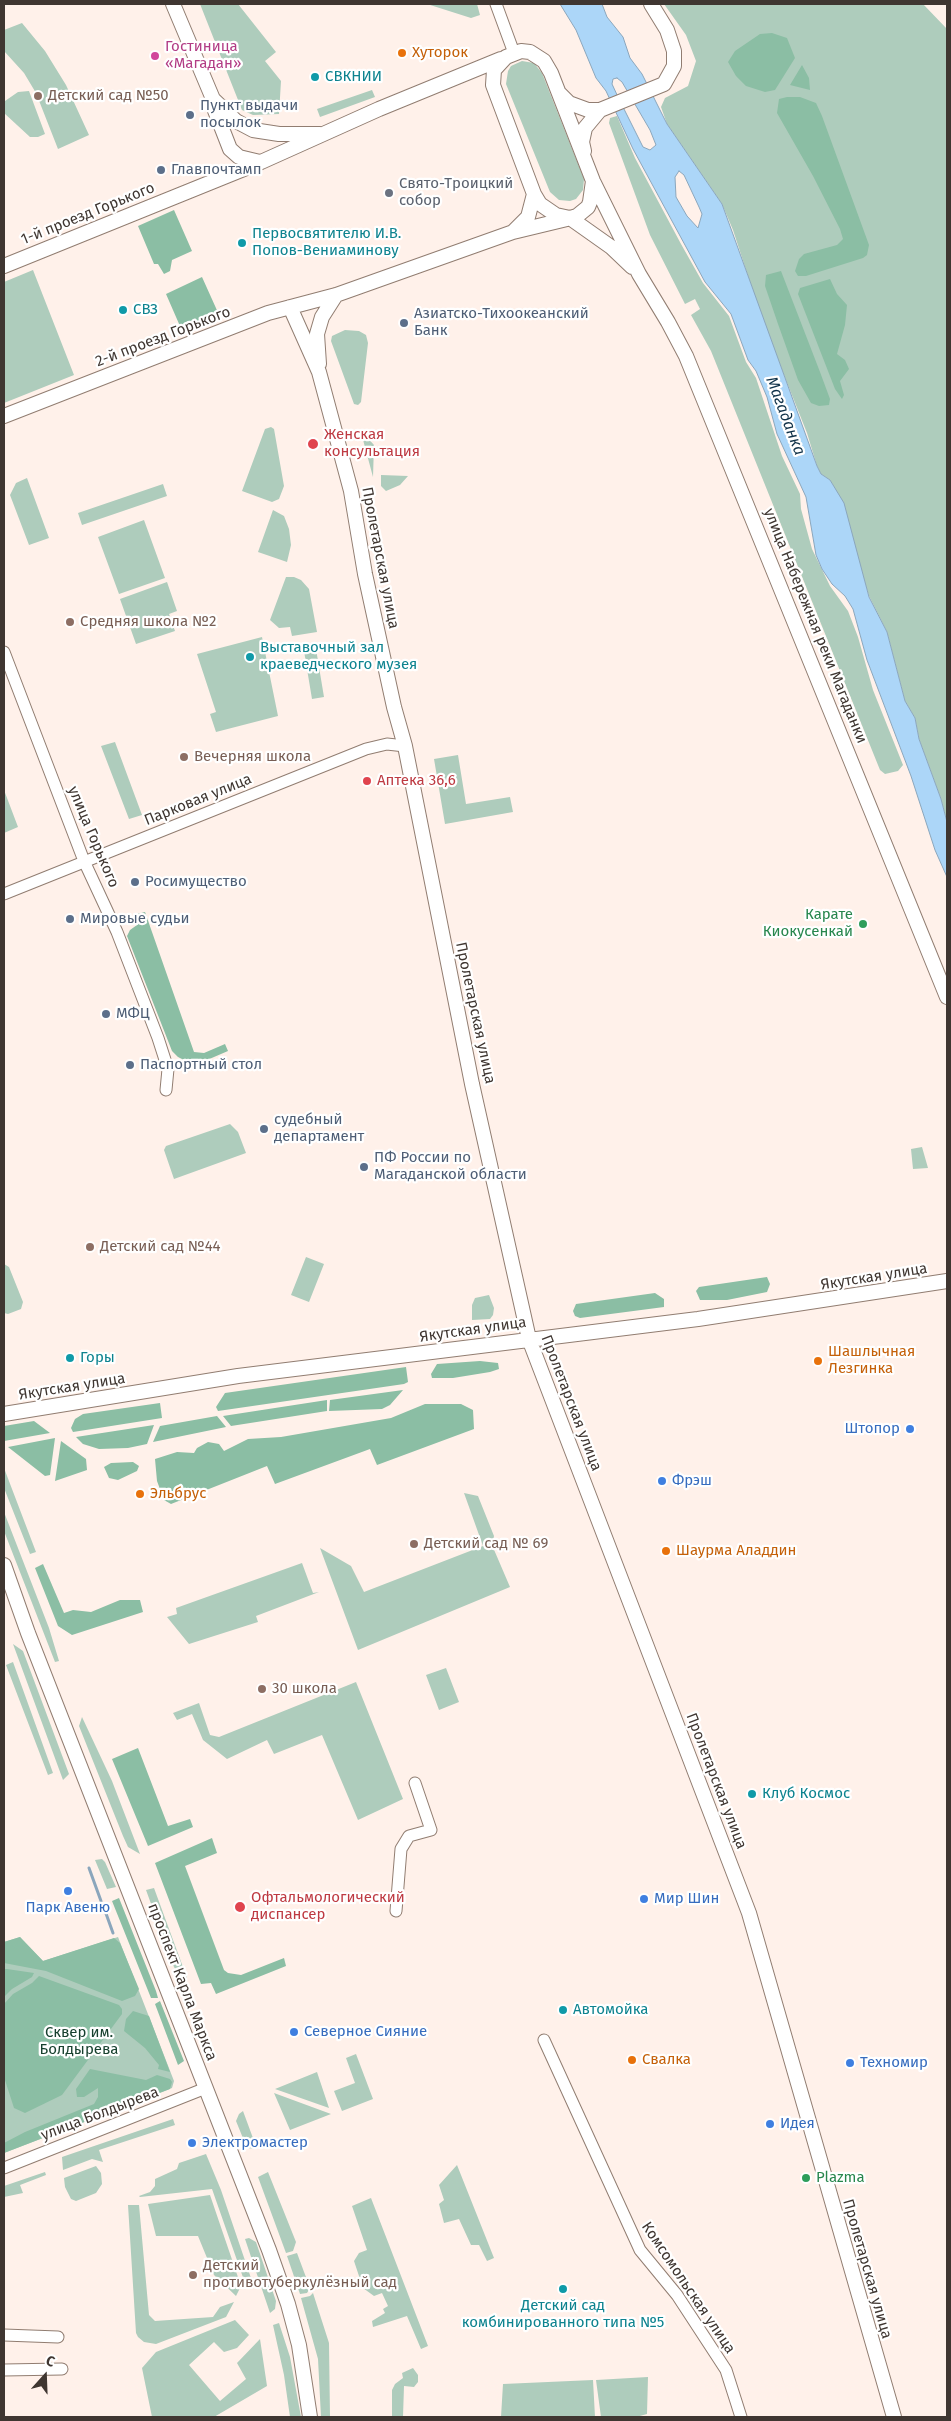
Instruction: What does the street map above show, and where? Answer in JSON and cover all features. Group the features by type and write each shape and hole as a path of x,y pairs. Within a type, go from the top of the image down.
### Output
{"street":[{"path":"173,4 213,99 214,108 230,149 230,166 222,176"},
{"path":"496,4 510,55"},
{"path":"558,92 569,103 588,110 600,110 661,86 670,76 675,59 667,30 651,4"},
{"name":"улица Набережная реки Магаданки","path":"510,55 530,52 539,56 551,73 593,181 639,274 668,322 703,394 947,997"},
{"path":"213,99 236,121 253,130 279,134 323,134 510,55"},
{"path":"510,55 494,70 493,85 534,194 528,217 513,232"},
{"path":"459,78 482,82 496,96"},
{"path":"586,165 582,142 584,134 589,121 600,110"},
{"name":"1-й проезд Горького","path":"4,266 222,176 261,162 323,134"},
{"path":"230,149 239,157 261,162"},
{"path":"336,296 513,232 570,218 588,207 593,192 593,181"},
{"name":"улица Набережная реки Магаданки","path":"534,194 540,204 551,213 570,218 611,247 639,274"},
{"name":"2-й проезд Горького","path":"4,416 259,316 336,296"},
{"name":"Пролетарская улица","path":"336,296 322,317 317,334 320,372 351,492 378,636 405,746 472,1084 529,1339 749,1913 894,2417"},
{"name":"Пролетарская улица","path":"290,307 320,372"},
{"name":"улица Горького","path":"4,652 84,861 117,932 158,1038 168,1070 166,1090"},
{"name":"Парковая улица","path":"4,894 366,749 387,744 405,746"},
{"name":"Якутская улица","path":"4,1414 238,1376 698,1319 947,1281"},
{"name":"проспект Карла Маркса","path":"4,1565 28,1633 252,2203 288,2304 304,2368 310,2417"},
{"path":"396,1911 400,1848 409,1836 430,1830 414,1783"},
{"name":"Комсомольская улица","path":"544,2040 626,2223 640,2250 677,2295 726,2370 741,2417"},
{"name":"улица Болдырева","path":"4,2168 206,2088"},
{"path":"4,2335 58,2337"},
{"path":"4,2370 62,2369"}],"green space":[{"path":"200,4 238,4 276,52 265,61 281,81 279,114 253,115 242,110"},
{"path":"427,4 477,4 480,15 471,18"},
{"path":"664,4 923,4 947,29 947,822 941,799 919,739 915,718 905,701 887,632 869,596 834,487 830,480 821,474 817,466 807,433 763,322 733,230 722,204 667,124 661,107 665,98 688,86 696,61 686,35"},
{"path":"22,23 45,51 66,85 89,135 58,149 36,93 24,73 4,51 4,30"},
{"path":"772,33 787,38 795,58 775,90 765,92 746,86 736,76 728,62 735,51 760,34"},
{"path":"522,61 534,63 542,73 584,179 583,190 576,199 570,201 559,200 550,192 506,84 508,71 511,66"},
{"path":"802,65 809,78 810,90 790,85"},
{"path":"372,90 375,97 320,117 317,109"},
{"path":"29,91 45,134 38,137 30,137 4,113 5,101 18,92"},
{"path":"800,97 816,103 869,245 867,255 863,258 806,276 798,276 795,271 799,259 804,254 837,245 843,239 840,229 813,176 777,113 779,99"},
{"path":"617,116 635,158 681,244 703,283 729,316 746,362 756,378 782,456 800,494 801,509 812,549 830,586 848,611 858,637 873,690 903,765 898,771 885,774 880,770 711,351 691,315 700,309 695,299 685,304 650,235 609,123 610,118"},
{"path":"174,210 192,251 172,260 170,271 164,274 158,264 154,264 138,226"},
{"path":"33,270 74,375 4,403 4,282"},
{"path":"781,271 830,399 829,405 819,406 811,403 798,380 765,286 766,275"},
{"path":"202,277 220,317 183,333 166,294"},
{"path":"830,279 837,294 847,305 845,325 837,354 845,360 849,369 840,381 844,395 842,399 835,389 798,294 800,288"},
{"path":"345,330 359,331 366,335 368,343 361,402 358,405 354,404 331,341 332,336"},
{"path":"271,427 274,429 284,486 279,499 272,502 242,491 265,429"},
{"path":"365,435 374,445 373,477 362,436"},
{"path":"381,475 408,476 400,485 386,491 381,486"},
{"path":"27,478 49,538 29,545 10,495 16,483"},
{"path":"163,484 167,496 82,525 78,513"},
{"path":"273,510 284,516 289,529 291,545 287,562 258,552"},
{"path":"144,520 165,578 119,594 98,537"},
{"path":"286,577 294,577 301,580 309,589 317,632 292,636 290,627 279,628 270,620"},
{"path":"167,582 177,611 169,614 175,631 136,644 120,599"},
{"path":"262,637 278,716 216,732 210,714 216,712 197,654"},
{"path":"315,643 324,697 312,699 303,645"},
{"path":"115,742 142,815 129,819 101,746"},
{"path":"458,755 466,804 510,797 513,812 445,824 434,759"},
{"path":"4,790 18,827 4,833"},
{"path":"145,912 194,1052 204,1053 225,1044 228,1051 200,1063 192,1064 178,1057 172,1051 127,936 130,930 137,925 133,915"},
{"path":"230,1124 238,1132 246,1153 174,1179 164,1150 166,1146"},
{"path":"922,1147 928,1168 913,1169 911,1149"},
{"path":"306,1257 324,1264 309,1302 291,1295"},
{"path":"4,1264 9,1267 23,1302 21,1309 8,1314 4,1313"},
{"path":"767,1277 770,1284 767,1292 727,1300 700,1300 696,1291 699,1287"},
{"path":"655,1293 664,1299 664,1307 580,1318 575,1316 573,1311 576,1304"},
{"path":"489,1295 494,1308 493,1315 490,1319 472,1320 472,1305 475,1298"},
{"path":"480,1361 498,1363 499,1369 453,1378 432,1378 431,1374 437,1364"},
{"path":"406,1367 408,1382 404,1384 218,1411 216,1407 225,1393"},
{"path":"403,1390 390,1405 382,1409 329,1411 330,1400"},
{"path":"327,1400 327,1411 231,1426 223,1416"},
{"path":"160,1403 162,1418 73,1432 71,1428 75,1419 83,1414"},
{"path":"425,1404 461,1404 473,1410 474,1429 377,1465 370,1449 275,1484 267,1466 171,1504 164,1500 157,1481 155,1459 177,1452 194,1453 197,1448 208,1442 219,1444 224,1451 248,1439 281,1437 391,1418"},
{"path":"217,1416 226,1427 153,1442 160,1426"},
{"path":"34,1421 50,1433 4,1441 4,1426"},
{"path":"154,1425 147,1444 128,1448 99,1449 83,1444 76,1437"},
{"path":"55,1438 50,1475 45,1476 8,1447"},
{"path":"61,1441 86,1459 87,1470 55,1481"},
{"path":"133,1462 139,1466 137,1471 118,1480 109,1478 104,1467 111,1463"},
{"path":"4,1468 36,1552 30,1554 4,1488"},
{"path":"464,1493 478,1496 494,1536 492,1545 510,1587 358,1650 320,1548 351,1566 364,1592 483,1546"},
{"path":"4,1512 49,1628 59,1661 55,1662 4,1531"},
{"path":"302,1563 313,1593 319,1592 256,1616 258,1622 189,1644 167,1617 177,1614 176,1608"},
{"path":"43,1564 64,1613 73,1610 91,1612 120,1600 140,1600 143,1612 72,1635 58,1626 35,1568"},
{"path":"13,1644 23,1651 69,1774 63,1780"},
{"path":"13,1662 53,1773 48,1775 6,1665"},
{"path":"446,1668 459,1702 439,1710 426,1675"},
{"path":"356,1682 403,1799 358,1820 322,1735 274,1754 267,1740 227,1759 203,1740 192,1714 177,1720 173,1713 199,1703 210,1735 219,1737"},
{"path":"82,1717 112,1781 140,1854 128,1847 123,1836 79,1726"},
{"path":"138,1748 168,1826 190,1819 193,1827 148,1846 112,1759"},
{"path":"212,1838 217,1853 185,1866 224,1970 228,1973 241,1975 284,1958 286,1966 216,1994 211,1983 201,1984 155,1863"},
{"path":"102,1859 116,1887 107,1889 95,1860"},
{"path":"154,1888 187,1978 187,1990 174,1967 146,1890"},
{"path":"119,1898 158,1998 151,1998 112,1901"},
{"name":"Сквер им. Болдырева","path":"20,1937 43,1961 118,1937 174,2081 172,2088 4,2153 4,1942"},
{"path":"20,1937 43,1961 114,1938 120,1943 139,1989 135,1996 122,2001 46,1971 4,1963 4,1942"},
{"path":"4,1969 34,1973 32,1977 12,1989 4,1997"},
{"path":"39,1976 119,2005 122,2009 122,2014 62,2095 25,2113 14,2108 4,2077 4,2004 13,1994 32,1983"},
{"path":"160,2001 184,2061 178,2065 155,2004"},
{"path":"133,2011 149,2016 170,2072 158,2069 159,2065 145,2048 124,2031 126,2019"},
{"path":"356,2054 373,2099 342,2111 334,2091 355,2083 346,2058"},
{"path":"90,2069 146,2080 157,2075 170,2079 172,2082 170,2089 4,2153 4,2143 25,2132 94,2104 98,2097 98,2088 84,2097 77,2097 76,2089"},
{"path":"317,2072 329,2108 275,2089"},
{"path":"274,2093 331,2114 290,2130"},
{"path":"243,2111 257,2149 247,2148 236,2121 239,2114"},
{"path":"173,2119 175,2125 99,2150 103,2162 92,2159 63,2170 62,2157"},
{"path":"206,2154 221,2190 253,2284 246,2286 212,2189 139,2196 150,2192 155,2186 155,2179 177,2169 179,2163"},
{"path":"457,2165 494,2258 487,2261 479,2245 471,2245 459,2219 444,2223 439,2204 444,2200 439,2185"},
{"path":"96,2166 101,2173 102,2184 96,2193 76,2201 71,2199 65,2187 64,2178"},
{"path":"45,2172 46,2175 20,2185 23,2193 4,2197 4,2186"},
{"path":"268,2172 296,2242 293,2251 286,2253 258,2177"},
{"path":"210,2195 241,2286 236,2296 214,2275 198,2236 156,2236 148,2204"},
{"path":"371,2198 428,2346 421,2349 407,2316 373,2327 372,2321 385,2313 383,2309 388,2306 382,2293 374,2296 363,2288 354,2261 359,2253 367,2250 352,2206"},
{"path":"128,2205 139,2205 149,2315 155,2321 213,2317 220,2307 234,2302 226,2317 156,2344 144,2342 138,2337 136,2333"},
{"path":"249,2238 256,2242 276,2301 275,2309 270,2313 245,2239"},
{"path":"297,2253 310,2288 307,2293 300,2294 287,2256"},
{"path":"313,2293 329,2343 330,2417 321,2417 318,2359 301,2298 310,2296"},
{"path":"235,2320 249,2335 237,2348 224,2352 214,2342 189,2365 220,2401 246,2379 237,2363 260,2339 267,2386 214,2417 152,2417 142,2368 156,2352"},
{"path":"279,2323 290,2357 301,2417 290,2417 284,2375 273,2325"},
{"path":"413,2368 418,2375 418,2382 414,2387 404,2386 403,2417 392,2417 392,2390 395,2384 403,2378 402,2373"},
{"path":"648,2377 647,2414 636,2417 601,2417 596,2380"},
{"path":"593,2380 595,2417 501,2417 503,2384"}],"water":[{"name":"Магаданка","path":"560,4 602,4 607,17 623,37 630,58 642,74 667,124 722,204 817,466 821,474 830,480 844,503 869,597 887,632 905,701 915,718 919,739 941,799 947,822 947,877 935,850 911,776 867,660 853,609 845,596 832,584 822,569 816,555 806,497 777,434 767,397 756,371 748,360 731,314 705,282 633,149 606,91 596,78 576,30","holes":["617,78 622,82 650,130 656,145 650,150 643,147 612,84 613,79","679,171 684,175 702,214 698,228 687,216 676,197 675,177"]}],"waterway":[{"path":"89,1868 101,1901"},
{"path":"104,1908 113,1933"}],"place":[{"name":"Хуторок","path":"402,53"},
{"name":"Гостиница «Магадан»","path":"155,56"},
{"name":"СВКНИИ","path":"315,77"},
{"name":"Детский сад №50","path":"38,96"},
{"name":"Пункт выдачи посылок","path":"190,115"},
{"name":"Главпочтамп","path":"161,170"},
{"name":"Свято-Троицкий собор","path":"389,193"},
{"name":"Первосвятителю И.В. Попов-Вениаминову","path":"242,243"},
{"name":"СВЗ","path":"123,310"},
{"name":"Азиатско-Тихоокеанский Банк","path":"404,323"},
{"name":"Женская консультация","path":"313,444"},
{"name":"Средняя школа №2","path":"70,622"},
{"name":"Выставочный зал краеведческого музея","path":"250,657"},
{"name":"Вечерняя школа","path":"184,757"},
{"name":"Аптека 36,6","path":"367,781"},
{"name":"Росимущество","path":"135,882"},
{"name":"Мировые судьи","path":"70,919"},
{"name":"Карате Киокусенкай","path":"863,924"},
{"name":"МФЦ","path":"106,1014"},
{"name":"Паспортный стол","path":"130,1065"},
{"name":"судебный департамент","path":"264,1129"},
{"name":"ПФ России по Магаданской области","path":"364,1167"},
{"name":"Детский сад №44","path":"90,1247"},
{"name":"Горы","path":"70,1358"},
{"name":"Шашлычная Лезгинка","path":"818,1361"},
{"name":"Штопор","path":"910,1429"},
{"name":"Фрэш","path":"662,1481"},
{"name":"Эльбрус","path":"140,1494"},
{"name":"Детский сад № 69","path":"414,1544"},
{"name":"Шаурма Аладдин","path":"666,1551"},
{"name":"30 школа","path":"262,1689"},
{"name":"Клуб Космос","path":"752,1794"},
{"name":"Парк Авеню","path":"68,1891"},
{"name":"Мир Шин","path":"644,1899"},
{"name":"Офтальмологический диспансер","path":"240,1907"},
{"name":"Автомойка","path":"563,2010"},
{"name":"Северное Сияние","path":"294,2032"},
{"name":"Свалка","path":"632,2060"},
{"name":"Техномир","path":"850,2063"},
{"name":"Идея","path":"770,2124"},
{"name":"Электромастер","path":"192,2143"},
{"name":"Plazma","path":"806,2178"},
{"name":"Детский противотуберкулёзный сад","path":"193,2275"},
{"name":"Детский сад комбинированного типа №5","path":"563,2289"}]}
